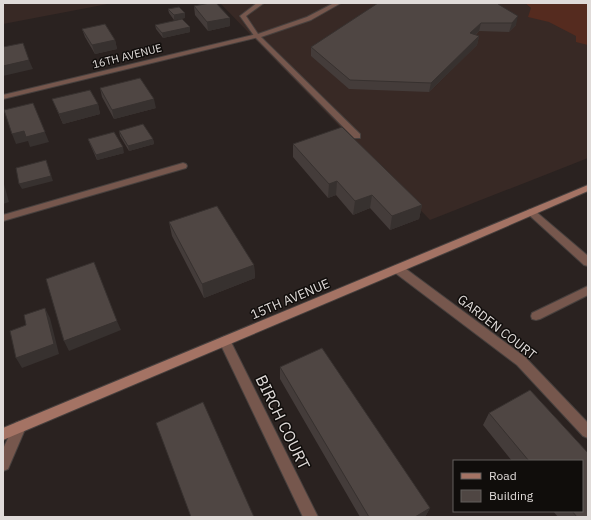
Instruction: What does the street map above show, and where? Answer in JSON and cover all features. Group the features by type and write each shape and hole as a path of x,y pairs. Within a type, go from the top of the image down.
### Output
{"main road":[{"name":"15TH AVENUE","path":"3,434 588,188"}],"street":[{"path":"261,3 243,16 257,36 357,136"},
{"name":"16TH AVENUE","path":"3,98 257,36 292,25 338,3"},
{"path":"3,218 182,166"},
{"path":"531,212 588,262"},
{"name":"GARDEN COURT","path":"398,269 521,361 588,432"},
{"path":"536,316 588,290"},
{"name":"BIRCH COURT","path":"225,341 311,517"},
{"path":"3,464 20,427"}],"shaded area":[{"path":"3,3 113,3 3,24"},
{"path":"220,3 525,3 531,8 588,27 588,158 430,220"},
{"path":"525,3 588,3 588,45 576,42 576,36 549,22 528,17 531,8"}],"building":[{"path":"216,3 230,18 207,22 194,6"},
{"path":"378,3 497,3 518,16 512,23 481,23 470,33 479,36 431,83 350,80 311,47"},
{"path":"179,7 185,13 174,15 168,9"},
{"path":"182,19 190,27 162,33 155,25"},
{"path":"105,24 115,40 92,45 82,29"},
{"path":"23,43 29,60 3,66 3,47"},
{"path":"140,78 154,99 112,110 100,88"},
{"path":"90,90 98,104 59,114 52,99"},
{"path":"33,103 45,132 26,137 24,131 12,134 4,110"},
{"path":"143,124 153,139 128,146 119,131"},
{"path":"342,127 422,205 392,216 372,195 355,201 337,181 329,184 293,144"},
{"path":"114,132 123,147 96,155 88,139"},
{"path":"46,160 51,176 19,184 16,168"},
{"path":"217,206 254,265 202,284 169,222"},
{"path":"94,262 117,321 64,341 46,279"},
{"path":"45,308 54,344 16,358 10,331 26,325 24,315"},
{"path":"322,348 430,508 415,517 369,517 280,367"},
{"path":"530,390 588,453 588,517 577,517 573,512 583,512 583,460 528,460 489,413"},
{"path":"203,402 254,517 191,517 156,423"}]}
